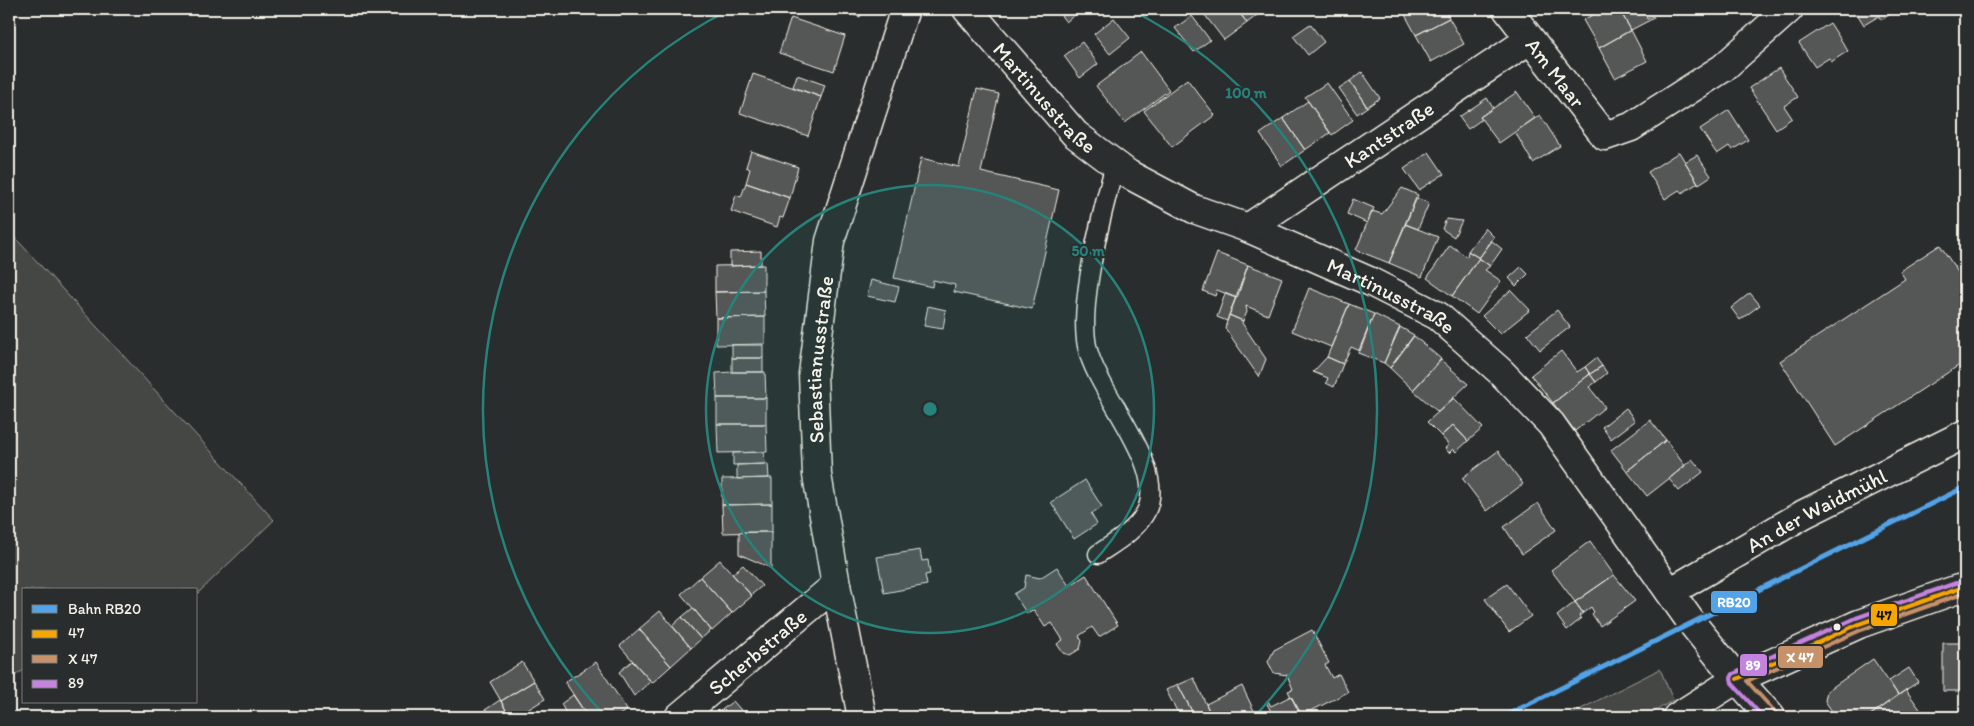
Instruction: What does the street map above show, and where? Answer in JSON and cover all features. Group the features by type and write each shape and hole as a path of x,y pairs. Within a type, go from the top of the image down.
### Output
{"street":[{"name":"Sebastianusstraße","path":"862,717 836,586 817,475 813,374 830,241 905,9"},
{"name":"Martinusstraße","path":"967,9 1075,134 1128,174 1194,209 1248,228 1369,281 1438,316 1501,372 1551,424 1670,592 1737,680 1771,717"},
{"name":"Am Maar","path":"1507,9 1529,40 1605,136 1631,127 1724,68 1789,9"},
{"name":"Kantstraße","path":"1248,228 1529,40"},
{"name":"An der Waidmühl","path":"1670,592 1804,514 1965,434"},
{"name":"Scherbstraße","path":"679,717 836,586"},
{"path":"1678,717 1737,680 1859,624 1965,589"}],"lane":[{"path":"1098,554 1127,534 1145,514 1152,489 1149,472 1097,375 1087,347 1084,322 1091,278 1115,164"}],"shaded area":[{"path":"9,231 274,520 198,593 198,588 22,588 22,671 9,679"},
{"path":"1660,669 1673,700 1646,717 1565,717"}],"building":[{"path":"838,9 862,9 860,17"},
{"path":"1056,9 1082,9 1066,22"},
{"path":"1237,9 1265,9 1247,23"},
{"path":"1237,9 1247,23 1224,40 1201,10"},
{"path":"1402,9 1445,9 1449,18 1416,35"},
{"path":"1604,9 1619,9 1631,30 1599,48 1583,20"},
{"path":"1619,9 1644,9 1647,19 1653,16 1654,18 1631,30"},
{"path":"1854,9 1897,10 1881,20 1879,16 1864,25"},
{"path":"1192,16 1210,40 1194,52 1175,28"},
{"path":"791,18 845,36 834,71 779,53"},
{"path":"1114,18 1130,38 1110,54 1094,34"},
{"path":"1449,18 1464,44 1431,62 1416,35"},
{"path":"1830,23 1848,51 1831,62 1829,58 1815,67 1799,43"},
{"path":"1310,24 1324,42 1308,55 1293,36"},
{"path":"1631,30 1647,61 1615,78 1599,48"},
{"path":"1082,42 1098,64 1080,78 1064,56"},
{"path":"1141,52 1169,90 1125,123 1096,86"},
{"path":"1779,68 1798,97 1784,106 1792,118 1776,129 1749,88"},
{"path":"1362,72 1380,98 1367,107 1350,81"},
{"path":"753,74 821,97 808,136 740,113"},
{"path":"797,75 825,85 821,97 793,87"},
{"path":"1187,79 1215,115 1172,147 1144,111"},
{"path":"1350,81 1367,107 1357,114 1339,88"},
{"path":"1327,83 1353,120 1332,135 1305,97"},
{"path":"977,89 999,94 981,172 1059,190 1032,309 954,292 955,285 933,280 932,287 894,278 921,158 959,167"},
{"path":"1517,92 1535,118 1499,143 1480,117"},
{"path":"1487,98 1493,108 1468,129 1459,117"},
{"path":"1308,101 1330,133 1305,150 1283,118"},
{"path":"1729,110 1748,140 1732,150 1729,146 1717,154 1700,129"},
{"path":"1540,115 1560,146 1533,163 1515,132"},
{"path":"1283,118 1305,150 1282,166 1260,134"},
{"path":"751,151 798,167 790,198 746,183 750,169 746,167"},
{"path":"1429,152 1444,174 1419,190 1404,169"},
{"path":"1679,152 1698,183 1682,193 1679,190 1665,199 1648,172"},
{"path":"1697,155 1711,176 1699,184 1685,162"},
{"path":"746,183 790,198 783,218 780,217 777,227 731,211 736,195 741,197"},
{"path":"1402,188 1418,195 1389,263 1356,250 1372,211 1382,214"},
{"path":"1416,198 1429,203 1418,229 1405,224"},
{"path":"1353,199 1374,208 1367,223 1347,214"},
{"path":"1446,219 1462,221 1454,237 1442,229"},
{"path":"1405,224 1438,237 1422,277 1389,263"},
{"path":"1485,228 1494,237 1479,258 1468,251"},
{"path":"1492,241 1502,249 1490,266 1479,258"},
{"path":"1450,245 1467,257 1468,251 1479,258 1452,296 1427,278"},
{"path":"1940,245 1965,283 1965,367 1961,364 1835,446 1780,361 1905,279 1900,271"},
{"path":"761,251 761,265 730,266 730,252"},
{"path":"1217,253 1248,265 1237,298 1217,290 1215,296 1203,291"},
{"path":"1479,258 1490,266 1485,270 1501,281 1477,314 1452,296"},
{"path":"764,265 764,291 715,292 715,266"},
{"path":"1248,265 1282,278 1268,315 1246,306 1247,312 1243,321 1229,315"},
{"path":"1521,267 1528,274 1516,286 1509,278"},
{"path":"871,280 899,287 895,302 867,296"},
{"path":"1309,288 1349,304 1331,347 1292,331"},
{"path":"1511,290 1530,310 1500,334 1482,316"},
{"path":"764,291 765,317 716,318 715,292"},
{"path":"1750,293 1760,305 1740,320 1731,308"},
{"path":"1225,294 1236,298 1227,321 1217,317"},
{"path":"1349,304 1374,314 1360,351 1351,347 1343,364 1327,357"},
{"path":"928,306 946,310 943,329 924,326"},
{"path":"1557,310 1570,327 1540,350 1527,334"},
{"path":"1374,314 1400,327 1384,363 1358,353"},
{"path":"1229,315 1243,321 1242,323 1266,359 1259,377 1225,328"},
{"path":"765,317 765,344 716,345 716,318"},
{"path":"1400,327 1414,335 1390,368 1384,363"},
{"path":"1414,336 1441,359 1413,390 1390,368"},
{"path":"732,345 763,345 763,358 732,358"},
{"path":"1561,351 1577,372 1585,367 1590,374 1553,403 1531,375"},
{"path":"1327,357 1343,364 1334,387 1326,383 1328,378 1313,372"},
{"path":"732,358 763,358 763,372 732,372"},
{"path":"1596,358 1602,366 1590,374 1585,367"},
{"path":"1441,360 1468,384 1438,412 1413,390"},
{"path":"1602,366 1607,373 1596,382 1590,374"},
{"path":"765,372 766,398 717,398 716,373"},
{"path":"1590,374 1596,382 1589,387 1605,407 1575,431 1553,403"},
{"path":"717,398 766,398 766,424 717,424"},
{"path":"1454,398 1483,428 1468,441 1453,425 1441,436 1427,422"},
{"path":"1626,408 1635,421 1611,439 1602,427"},
{"path":"1650,420 1666,440 1627,471 1611,450"},
{"path":"717,424 766,424 767,452 718,453"},
{"path":"1453,425 1468,441 1456,452 1453,449 1449,453 1445,448 1449,445 1441,436"},
{"path":"1666,440 1685,466 1647,496 1627,471"},
{"path":"1498,451 1523,484 1487,511 1462,478"},
{"path":"764,452 765,464 733,465 733,453"},
{"path":"1692,459 1703,472 1679,491 1669,479"},
{"path":"768,464 769,478 737,479 737,465"},
{"path":"772,478 772,504 722,505 722,479"},
{"path":"1085,480 1102,507 1091,514 1097,524 1074,539 1051,502"},
{"path":"1538,503 1556,530 1522,554 1504,527"},
{"path":"772,504 772,532 723,533 722,505"},
{"path":"739,532 771,532 771,568 739,554"},
{"path":"1590,541 1614,575 1575,602 1551,570"},
{"path":"920,550 922,561 928,560 930,574 925,575 927,585 884,593 877,557"},
{"path":"720,560 752,596 732,613 700,577"},
{"path":"743,565 762,586 751,595 732,574"},
{"path":"1057,567 1069,586 1086,575 1118,625 1099,637 1092,627 1079,636 1082,641 1080,649 1070,655 1063,653 1057,644 1063,640 1052,623 1045,627 1034,610 1027,614 1014,594 1024,588 1026,575 1040,578"},
{"path":"1614,575 1635,601 1600,626 1592,614 1594,612 1591,607 1583,613 1575,602"},
{"path":"700,577 732,613 712,631 681,594"},
{"path":"1507,584 1531,616 1509,632 1485,599"},
{"path":"1575,602 1583,613 1579,616 1581,619 1567,630 1557,616"},
{"path":"693,608 711,630 701,639 682,617"},
{"path":"660,611 691,648 671,666 639,629"},
{"path":"682,617 701,639 691,648 672,626"},
{"path":"639,629 671,666 652,683 620,646"},
{"path":"1312,630 1329,663 1325,665 1332,678 1339,674 1348,692 1301,716 1288,691 1293,689 1287,675 1274,673 1268,662 1274,650"},
{"path":"1943,643 1965,643 1965,691 1943,691"},
{"path":"1873,659 1898,695 1870,717 1836,717 1825,701 1827,691"},
{"path":"632,661 651,681 634,696 619,672"},
{"path":"522,662 534,681 501,701 490,682"},
{"path":"596,662 627,710 616,717 588,717 565,682"},
{"path":"1909,668 1918,682 1898,695 1889,681"},
{"path":"1194,678 1210,713 1201,717 1195,717 1178,685"},
{"path":"534,681 545,699 516,717 510,717 501,701"},
{"path":"1178,684 1195,717 1180,717 1166,690"},
{"path":"1242,686 1257,717 1212,717 1206,704"},
{"path":"1906,690 1922,712 1917,716 1869,716"},
{"path":"573,695 588,717 568,717 561,704"},
{"path":"1291,696 1303,717 1274,717 1266,702 1268,701 1271,706"},
{"path":"500,700 510,717 487,717 482,712"},
{"path":"733,701 747,717 713,717"}],"rail line":[{"name":"RB20","path":"1503,717 1965,487"}],"transit line":[{"name":"89","path":"1763,717 1732,683 1731,678 1733,674 1856,618 1956,583 1965,583"},
{"name":"47","path":"1737,679 1859,624 1958,589 1965,589"},
{"path":"1776,713 1747,681 1861,630 1959,595 1965,595"}]}
